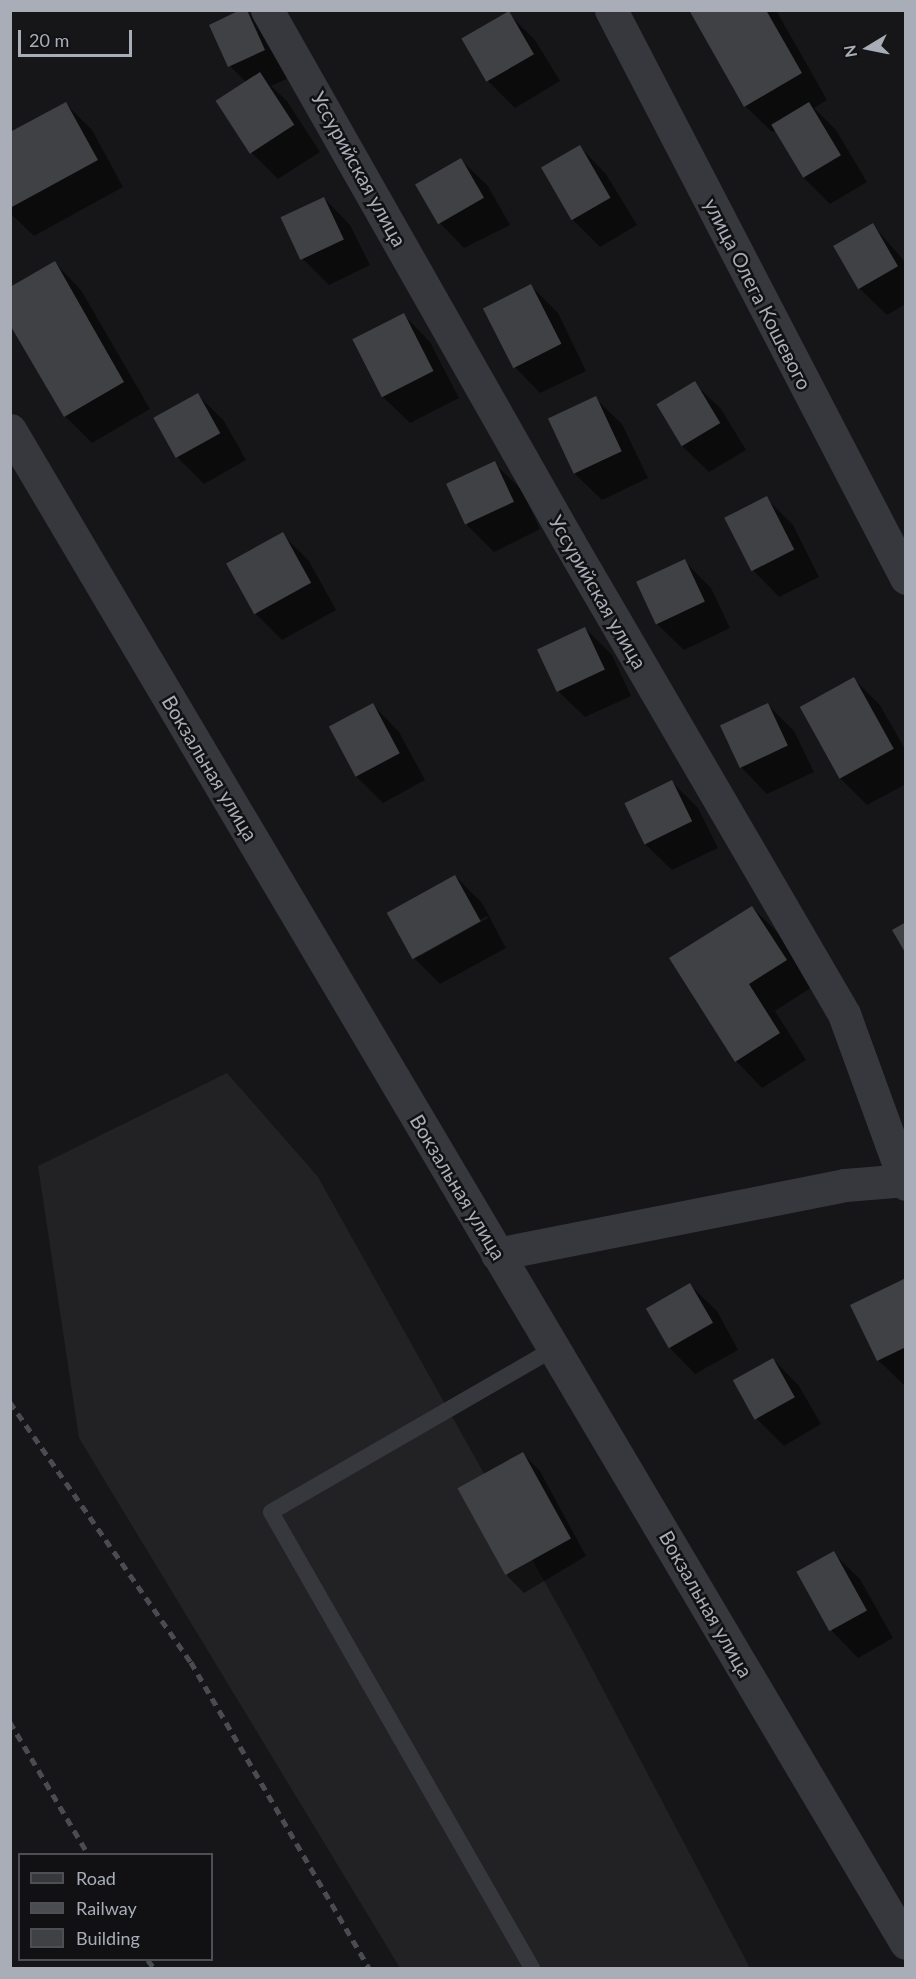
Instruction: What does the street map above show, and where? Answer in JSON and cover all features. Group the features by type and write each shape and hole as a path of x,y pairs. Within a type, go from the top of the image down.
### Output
{"street":[{"name":"Уссурийская улица","path":"267,10 568,542 844,1014 905,1181"},
{"name":"улица Олега Кошевого","path":"611,10 906,578"},
{"name":"Вокзальная улица","path":"10,430 906,1943"},
{"path":"497,1254 845,1185 905,1181"}],"lane":[{"path":"532,1968 271,1512 555,1348"}],"shaded area":[{"path":"227,1073 318,1177 576,1638 750,1968 400,1968 79,1438 38,1166"}],"building":[{"path":"240,10 247,10 265,50 228,67 209,25"},
{"path":"689,10 766,10 802,73 744,107"},
{"path":"509,11 534,54 486,82 461,38"},
{"path":"260,72 294,125 250,154 216,101"},
{"path":"66,102 98,160 10,208 10,132"},
{"path":"809,102 841,155 803,178 771,125"},
{"path":"580,145 610,198 572,220 541,168"},
{"path":"461,158 484,198 438,224 415,185"},
{"path":"324,197 344,240 300,260 280,217"},
{"path":"873,223 898,266 858,289 833,246"},
{"path":"55,261 124,382 64,417 10,325 10,287"},
{"path":"531,284 561,344 513,368 483,309"},
{"path":"404,313 434,371 382,397 352,339"},
{"path":"695,381 720,423 682,446 656,404"},
{"path":"198,393 220,433 176,458 153,418"},
{"path":"596,396 622,451 574,474 548,418"},
{"path":"495,461 514,502 465,525 446,484"},
{"path":"767,496 794,549 751,571 724,518"},
{"path":"283,532 311,583 254,614 226,564"},
{"path":"685,559 705,602 656,624 636,582"},
{"path":"585,627 605,670 557,692 537,649"},
{"path":"854,677 894,749 840,779 800,707"},
{"path":"373,703 400,753 356,777 329,726"},
{"path":"768,703 788,746 740,768 720,725"},
{"path":"672,780 692,821 645,845 624,803"},
{"path":"455,875 481,921 412,959 387,913"},
{"path":"752,906 787,960 749,984 780,1033 735,1062 669,958"},
{"path":"906,922 906,954 892,930"},
{"path":"906,1278 906,1347 877,1361 850,1305"},
{"path":"690,1283 713,1323 669,1348 646,1308"},
{"path":"773,1358 795,1397 755,1420 733,1380"},
{"path":"523,1452 571,1539 505,1575 457,1488"},
{"path":"834,1551 867,1610 829,1631 796,1572"}],"railway":[{"path":"10,1402 191,1662 369,1968"},
{"path":"10,1722 87,1853"},
{"path":"149,1961 154,1968"}]}
